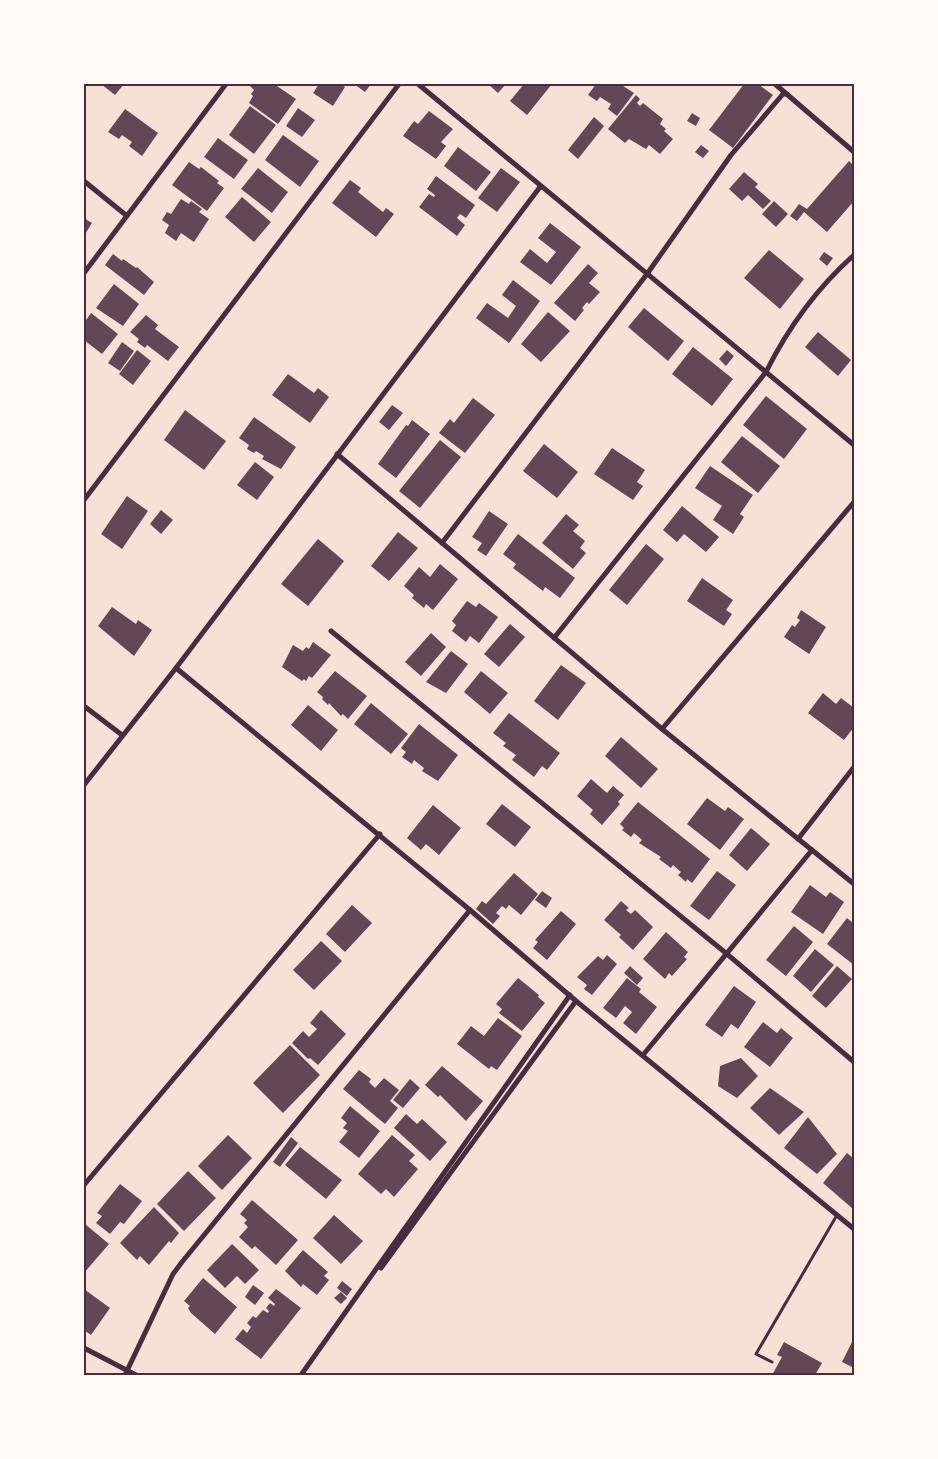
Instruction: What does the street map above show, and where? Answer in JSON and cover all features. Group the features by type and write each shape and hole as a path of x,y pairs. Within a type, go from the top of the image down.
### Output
{"street":[{"path":"84,273 226,84"},
{"path":"84,500 399,84"},
{"path":"418,84 540,187 854,445"},
{"path":"775,84 854,152"},
{"path":"442,543 647,274 731,155 783,94 787,94"},
{"path":"84,181 127,216"},
{"path":"84,785 176,668 540,187"},
{"path":"554,638 766,372 784,338 831,275 854,254"},
{"path":"337,454 662,729 854,884"},
{"path":"662,729 854,502"},
{"path":"332,631 727,954 854,1062"},
{"path":"176,668 380,834 576,1001 854,1229"},
{"path":"84,706 122,735"},
{"path":"798,839 854,767"},
{"path":"84,1185 380,834"},
{"path":"643,1055 812,850"},
{"path":"126,1373 173,1274 470,910"},
{"path":"302,1375 570,995"},
{"path":"302,1375 576,1001"},
{"path":"84,1348 126,1373 136,1375"}],"lane":[{"path":"772,1362 756,1354 837,1215"}],"building":[{"path":"101,84 124,84 115,95"},
{"path":"248,84 274,84 296,99 278,124 249,103 254,90"},
{"path":"319,84 340,84 345,87 333,106 313,93"},
{"path":"354,84 371,84 365,92"},
{"path":"488,84 506,84 498,93"},
{"path":"524,84 552,84 527,115 510,101"},
{"path":"596,84 620,84 634,93 617,116 608,109 611,104 600,97 597,101 588,95"},
{"path":"744,84 758,84 773,95 733,148 709,130"},
{"path":"636,95 640,99 637,103 640,106 643,103 663,119 660,124 666,129 664,131 673,139 660,154 649,145 646,149 629,139 625,143 608,129"},
{"path":"250,106 276,125 254,154 229,135"},
{"path":"298,108 315,120 302,137 286,126"},
{"path":"125,109 158,133 142,156 129,146 132,142 122,135 119,139 108,132"},
{"path":"429,111 453,129 441,142 446,146 436,159 403,136 414,121 418,124"},
{"path":"692,113 700,118 696,126 687,121"},
{"path":"594,117 604,126 578,159 568,150"},
{"path":"283,135 319,161 300,187 265,160"},
{"path":"218,138 248,160 234,179 204,157"},
{"path":"701,145 709,151 703,158 695,152"},
{"path":"458,147 491,172 476,191 444,166"},
{"path":"849,161 854,166 854,201 827,232 804,212 797,221 790,216 799,204 807,209"},
{"path":"189,162 199,169 201,167 219,181 217,183 224,188 207,211 172,185"},
{"path":"258,168 288,192 272,213 241,189"},
{"path":"501,168 520,182 497,212 478,198"},
{"path":"744,172 758,184 755,187 771,201 763,209 748,195 742,201 729,189"},
{"path":"436,176 475,205 466,218 460,214 457,218 465,225 457,236 419,207 429,194 434,197 435,195 427,189"},
{"path":"350,180 361,188 358,192 383,212 386,208 394,214 376,237 332,203"},
{"path":"242,197 271,222 254,242 225,217"},
{"path":"181,199 189,204 191,201 202,209 199,212 209,219 194,242 181,233 176,241 165,233 169,225 162,220 167,212 171,214"},
{"path":"774,201 788,214 776,227 762,214"},
{"path":"84,218 92,223 84,236"},
{"path":"550,223 581,247 551,285 520,262 530,249 547,263 556,252 538,238"},
{"path":"769,250 804,279 780,309 744,278"},
{"path":"824,252 833,258 827,266 819,259"},
{"path":"113,254 122,261 123,259 137,267 154,282 144,295 105,265"},
{"path":"588,264 598,273 589,283 600,292 589,304 587,302 582,308 584,310 575,321 554,303"},
{"path":"513,280 540,301 509,343 476,318 487,303 508,318 516,306 502,295"},
{"path":"114,284 139,304 123,326 96,308"},
{"path":"644,308 684,341 668,361 628,327"},
{"path":"548,312 570,331 541,362 521,344"},
{"path":"91,313 118,334 102,354 84,340 84,323"},
{"path":"146,315 158,325 155,329 179,347 168,361 147,345 145,348 137,342 139,339 130,332"},
{"path":"818,332 851,360 838,376 805,347"},
{"path":"122,342 134,351 120,371 108,363"},
{"path":"693,347 733,379 712,406 672,374"},
{"path":"137,350 151,361 133,385 119,374"},
{"path":"727,350 734,356 726,366 719,359"},
{"path":"288,374 314,393 318,388 329,397 310,423 272,395"},
{"path":"766,396 807,429 784,459 743,425"},
{"path":"473,398 495,415 465,453 439,433 450,419 454,423"},
{"path":"392,405 403,413 389,430 379,422"},
{"path":"185,410 226,441 204,470 164,440"},
{"path":"254,417 296,447 281,469 262,459 264,456 256,451 254,453 247,449 249,445 239,438"},
{"path":"412,420 430,434 396,478 378,464 406,425 408,426"},
{"path":"742,436 780,466 758,493 721,462"},
{"path":"440,440 461,457 420,508 399,491"},
{"path":"544,444 578,472 557,498 523,471"},
{"path":"612,448 645,470 637,482 643,486 633,500 594,474"},
{"path":"255,462 274,477 257,500 237,485"},
{"path":"710,466 753,495 740,514 744,517 733,534 713,520 722,506 695,488"},
{"path":"127,496 148,511 122,549 101,534"},
{"path":"682,506 719,537 706,552 684,534 677,542 663,530"},
{"path":"161,510 173,520 161,534 150,524"},
{"path":"489,511 508,524 486,556 477,550 482,543 472,537"},
{"path":"566,514 579,525 573,531 585,541 580,548 586,553 573,569 542,543"},
{"path":"398,532 418,548 389,581 371,566"},
{"path":"518,534 575,578 560,598 545,587 543,591 513,568 516,564 503,554"},
{"path":"318,539 344,561 308,606 281,584"},
{"path":"646,544 664,559 627,605 609,590"},
{"path":"440,564 458,579 433,610 426,604 424,608 412,598 414,595 404,586 419,567 430,577"},
{"path":"702,578 733,600 726,610 732,614 724,626 687,601"},
{"path":"467,601 476,607 479,603 498,617 479,643 470,636 466,642 452,631 456,625 452,621"},
{"path":"112,607 136,624 138,620 152,630 134,656 98,626"},
{"path":"801,610 826,627 809,654 784,637 792,625 795,627 800,620 797,618"},
{"path":"510,624 525,637 499,667 484,654"},
{"path":"431,633 446,647 421,676 405,662"},
{"path":"313,642 331,655 312,678 309,676 306,681 304,679 302,681 282,667 293,645 303,651 306,647 309,649"},
{"path":"451,651 468,664 446,693 426,682"},
{"path":"561,665 586,683 558,720 534,701"},
{"path":"335,671 367,696 348,719 343,714 341,716 329,703 328,705 317,692"},
{"path":"481,671 508,693 490,714 464,692"},
{"path":"823,693 836,704 841,698 854,708 854,727 844,740 808,713"},
{"path":"371,703 408,734 391,754 354,724"},
{"path":"308,705 338,730 321,751 291,725"},
{"path":"509,713 560,753 547,770 542,766 534,777 512,760 516,755 503,746 506,743 493,733"},
{"path":"419,724 458,755 438,781 422,771 424,768 414,760 412,764 402,757 406,752 401,748"},
{"path":"621,737 658,769 641,788 605,756"},
{"path":"591,779 607,793 613,786 624,795 618,802 620,804 602,825 590,814 593,810 577,796"},
{"path":"707,798 725,811 728,807 744,819 720,850 687,824"},
{"path":"638,802 710,859 692,883 687,879 686,882 678,875 681,872 673,865 671,868 659,859 661,857 639,843 642,840 634,833 631,837 622,830 624,828 620,824"},
{"path":"502,804 531,827 515,847 486,824"},
{"path":"433,805 461,828 439,855 426,844 421,850 407,838"},
{"path":"751,828 770,844 747,871 729,855"},
{"path":"717,871 736,885 709,920 690,906"},
{"path":"514,873 538,894 521,915 509,905 506,909 502,906 496,913 500,916 493,924 476,909 482,901 486,904"},
{"path":"810,885 826,897 830,892 844,902 823,934 791,912"},
{"path":"542,891 552,898 546,908 535,900"},
{"path":"621,901 629,908 626,910 631,914 635,910 653,927 633,950 619,937 621,935 604,920"},
{"path":"352,905 372,923 345,952 326,934"},
{"path":"561,911 576,924 547,960 533,948 538,942 535,940"},
{"path":"847,918 854,924 854,965 827,944"},
{"path":"794,926 813,942 786,976 766,960"},
{"path":"666,932 688,952 684,957 687,959 672,976 669,973 665,979 643,959"},
{"path":"321,941 342,961 314,990 293,970"},
{"path":"815,949 834,965 811,992 793,976"},
{"path":"607,955 617,964 592,995 584,989 587,985 577,977 598,956 603,960"},
{"path":"630,966 643,978 637,985 624,973"},
{"path":"837,966 852,979 826,1008 812,996"},
{"path":"518,978 539,995 538,997 545,1003 522,1031 499,1013 502,1009 496,1004"},
{"path":"627,978 641,989 639,992 657,1007 636,1034 623,1023 632,1012 625,1006 616,1018 603,1008"},
{"path":"734,986 756,1002 738,1029 731,1024 722,1037 705,1025"},
{"path":"321,1010 346,1034 318,1065 310,1058 308,1059 292,1043 303,1031 309,1037 317,1029 310,1023"},
{"path":"498,1018 522,1036 497,1070 491,1066 489,1069 457,1044 471,1026 484,1036"},
{"path":"763,1022 777,1033 781,1028 793,1038 770,1067 744,1047"},
{"path":"290,1045 320,1075 283,1113 253,1083"},
{"path":"741,1058 758,1076 737,1098 718,1086 720,1066"},
{"path":"442,1066 483,1101 466,1121 440,1095 438,1097 425,1085"},
{"path":"359,1070 371,1079 369,1082 375,1088 384,1078 399,1090 390,1101 398,1108 385,1124 343,1089"},
{"path":"410,1079 420,1088 403,1108 393,1100"},
{"path":"770,1088 804,1112 779,1135 750,1108"},
{"path":"350,1106 380,1131 359,1158 339,1142 348,1131 343,1128 347,1123 341,1118"},
{"path":"406,1114 417,1124 422,1119 447,1142 430,1161 394,1128"},
{"path":"808,1117 837,1154 817,1174 784,1148"},
{"path":"228,1135 252,1158 222,1190 198,1166"},
{"path":"392,1135 415,1155 409,1161 418,1169 394,1197 386,1189 381,1194 358,1174"},
{"path":"291,1137 298,1143 280,1167 273,1162"},
{"path":"300,1147 342,1180 326,1199 285,1165"},
{"path":"847,1153 854,1159 853,1209 823,1183"},
{"path":"188,1171 216,1198 184,1231 157,1204"},
{"path":"120,1184 142,1201 124,1224 120,1222 110,1234 96,1223 102,1216 97,1213"},
{"path":"252,1200 298,1240 276,1265 255,1246 252,1249 239,1237 248,1227 244,1223 247,1220 240,1214"},
{"path":"154,1207 179,1233 171,1243 169,1241 149,1265 140,1256 137,1260 120,1243"},
{"path":"334,1215 363,1241 341,1264 313,1238"},
{"path":"85,1224 109,1244 84,1273 84,1226"},
{"path":"232,1244 259,1270 245,1284 237,1276 225,1288 207,1270"},
{"path":"303,1250 328,1272 324,1276 329,1280 317,1295 303,1284 301,1287 285,1271"},
{"path":"203,1278 237,1307 215,1334 191,1313 188,1308 190,1306 184,1301"},
{"path":"342,1281 352,1289 347,1296 337,1288"},
{"path":"253,1285 264,1293 255,1305 245,1297"},
{"path":"84,1289 110,1308 91,1335 84,1330"},
{"path":"276,1289 301,1308 261,1359 235,1339 243,1329 247,1333 251,1327 247,1323 253,1316 256,1318 263,1310 268,1313 269,1311 266,1308 270,1303 274,1306 275,1304 268,1298"},
{"path":"341,1292 347,1298 341,1304 334,1298"},
{"path":"854,1338 854,1368 842,1362"},
{"path":"784,1342 822,1363 815,1375 772,1375 782,1357 777,1355"}]}
